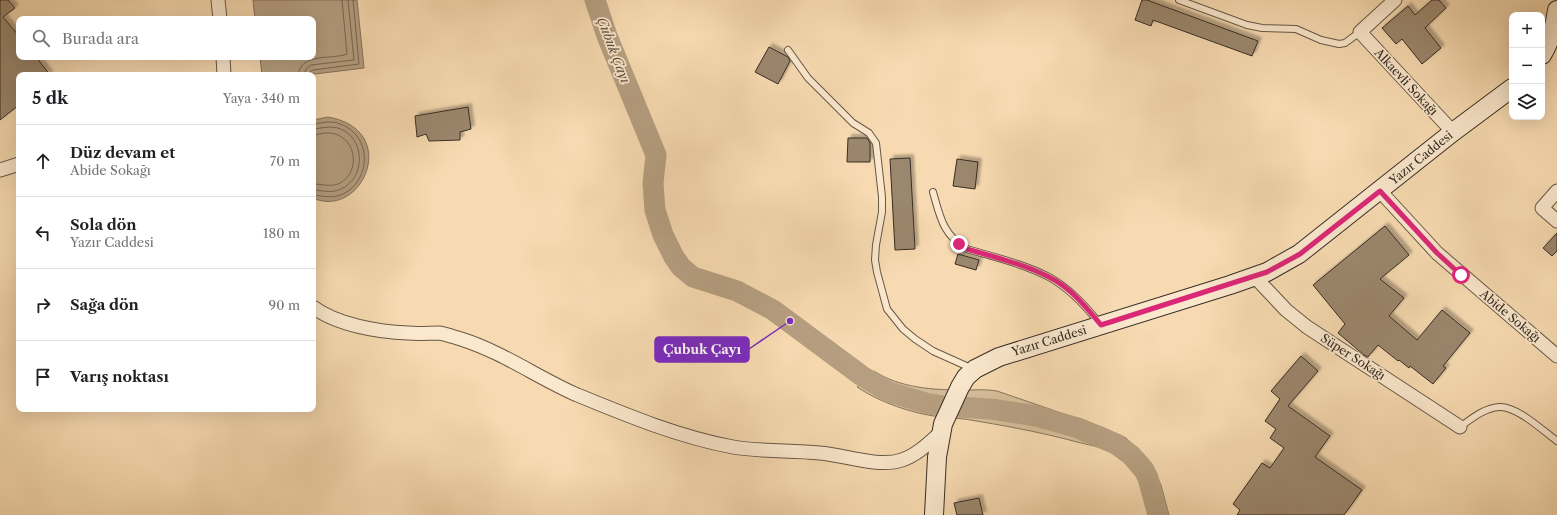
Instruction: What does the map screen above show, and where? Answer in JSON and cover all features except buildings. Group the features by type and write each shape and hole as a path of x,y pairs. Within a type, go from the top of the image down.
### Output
{"street":[{"path":"218,0 220,16"},
{"path":"1360,32 1395,0"},
{"path":"1545,49 1553,33 1556,23 1557,10"},
{"name":"Alkaevli Sokağı","path":"1360,32 1453,132"},
{"path":"223,60 224,72"},
{"name":"Yazır Caddesi","path":"934,515 937,456 941,429 960,387 966,377 974,369 999,357 1267,272 1300,254 1453,132 1509,90"},
{"path":"0,170 16,165"},
{"name":"Abide Sokağı","path":"1380,191 1437,253 1557,356"},
{"path":"1557,191 1542,208 1557,221"},
{"name":"Süper Sokağı","path":"1254,276 1286,310 1307,327 1460,427"},
{"path":"316,309 349,324 376,330 408,334 440,333 461,339 483,347 574,393 648,423 693,437 734,447 819,453 883,463 902,460 922,449 941,429"}],"lane":[{"path":"1180,0 1247,25 1262,28 1296,29 1321,40 1339,44 1345,44 1360,32"},
{"path":"788,50 808,78 853,123 869,133 876,143 882,197 882,212 875,260 887,309 903,329 915,339 933,350 974,369"},
{"path":"933,192 946,232 959,244 967,249 1024,267 1050,278 1076,296 1101,325"},
{"path":"1460,427 1475,416 1498,407 1511,409 1526,417 1557,441"}],"shaded area":[{"path":"874,371 884,377 917,387 997,391 1102,427 1126,438 1141,452 1153,469 1161,485 1169,515 1153,515 1144,484 1138,472 1128,461 1115,453 1100,448 1007,426 929,415 907,410 876,398 857,387"}],"water":[{"path":"253,0 357,0 364,68 316,74 316,72 262,72 260,60 316,60 316,16 255,16"},
{"path":"328,117 351,125 364,138 369,154 367,171 359,185 346,196 331,201 316,198 316,119"}],"waterway":[{"name":"Çubuk Çayı","path":"595,0 607,36 656,155 653,183 655,210 663,235 681,267 693,277 737,291 773,310 862,376 889,392 929,404 991,409 1036,416 1078,428 1116,444 1131,455 1144,470 1148,478 1158,515"}],"place":[{"name":"Çubuk Çayı","path":"790,321"}],"route":[{"path":"959,244 967,249 1039,272 1050,278 1076,296 1101,325 1267,272 1300,254 1380,191 1437,253 1461,275"}]}
